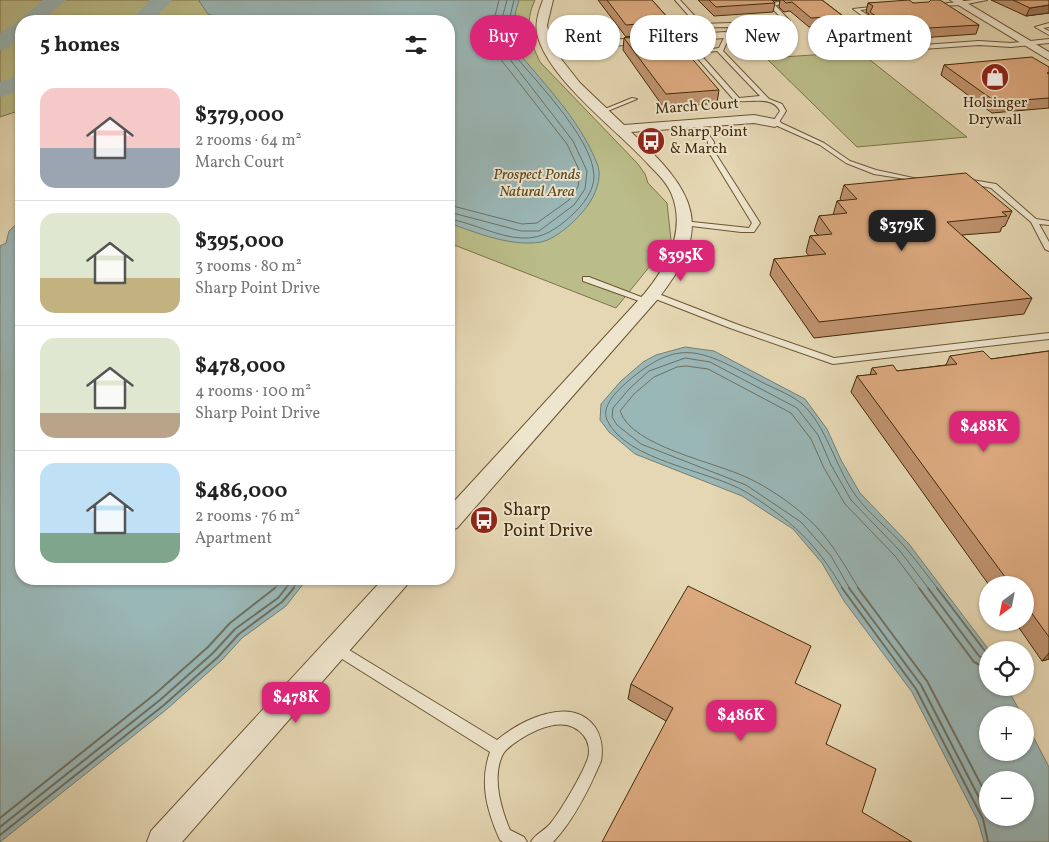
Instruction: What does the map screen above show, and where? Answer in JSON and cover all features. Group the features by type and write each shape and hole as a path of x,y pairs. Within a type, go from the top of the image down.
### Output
{"street":[{"path":"547,45 542,33 543,13 548,0"},
{"path":"959,2 1049,57"},
{"path":"716,36 725,35"},
{"path":"455,515 648,297 669,272 680,250 683,208 679,194 655,162 568,77 554,60"},
{"name":"March Court","path":"622,129 754,119 775,123"},
{"path":"162,842 393,585"}],"lane":[{"path":"677,0 691,15"},
{"path":"782,15 772,4 800,2 798,0"},
{"path":"931,5 985,0"},
{"path":"863,15 855,9 888,7"},
{"path":"1049,25 1038,26 1049,33"},
{"path":"725,35 720,51 764,98 780,105 783,112 775,123 822,144 848,162 874,172 924,181"},
{"path":"931,46 978,43 1027,44 1049,41"},
{"path":"721,49 696,52 737,100 764,98"},
{"path":"603,111 634,99"},
{"path":"683,223 741,230 751,230 756,223 711,151 711,142 698,123"},
{"path":"958,181 994,186 1034,221 1049,249"},
{"path":"1034,221 1049,223"},
{"path":"586,280 648,297 833,361 1049,336"},
{"path":"336,648 498,749"},
{"path":"519,842 506,835 494,807 490,786 498,749 519,732 562,718 576,722 591,733 598,749 594,761 555,830 539,842"}],"green space":[{"name":"Prospect Ponds Natural Area","path":"0,0 535,0 530,15 470,15 470,60 537,60 537,56 540,62 638,164 645,174 648,183 667,203 671,240 616,308 455,245 455,15 15,15 15,112 0,117"},
{"path":"808,55 808,60 870,60 967,137 857,147 768,60 798,60 798,56"}],"water":[{"path":"200,0 519,0 515,15 470,15 470,60 525,60 570,116 590,148 599,171 597,187 593,197 573,222 554,237 541,242 518,243 506,241 455,225 455,15 208,14"},
{"path":"15,226 15,585 302,585 286,606 242,638 222,660 167,709 0,842 0,246 6,243 9,231"},
{"path":"685,347 714,351 805,399 827,429 841,460 860,493 909,544 982,641 979,641 979,696 1011,696 1017,706 979,706 979,761 1034,761 1034,738 1049,767 1049,842 984,842 979,826 1034,826 1034,771 979,771 979,824 912,692 844,601 822,563 793,529 742,496 635,454 609,432 600,420 601,404 621,381 643,362 656,355"}],"building":[{"path":"607,0 652,0 665,15 630,15 630,25 626,25"},
{"path":"709,0 772,0 775,3 716,7"},
{"path":"783,0 822,0 842,15 808,15 792,2 786,3"},
{"path":"909,0 913,3 940,0 979,25 931,28 931,15 874,15 870,12 873,6 868,3"},
{"path":"1013,0 1049,0 1049,5 1030,8"},
{"path":"624,38 630,38 630,46"},
{"path":"1032,57 1049,67 1049,72 1047,73 1049,74 1049,98 996,102 944,65"},
{"path":"640,60 693,60 719,90 666,94"},
{"path":"966,173 1012,211 1002,212 1007,216 947,222 1032,298 819,322 774,259 826,254 810,236 832,234 819,216 847,213 837,201 857,199 844,185"},
{"path":"983,351 991,359 1049,351 1049,637 1034,616 1034,576 1004,576 857,376 877,374 872,368 893,365 897,371 957,364 950,356"},
{"path":"688,586 811,646 795,683 841,705 826,744 876,769 862,812 912,842 602,842 673,708 631,684"}],"waterway":[{"path":"37,15 56,0"},
{"path":"146,15 162,0"},
{"path":"0,43 15,32"},
{"path":"0,90 15,84"}],"place":[{"name":"Holsinger Drywall","path":"995,77"},
{"name":"Sharp Point & March","path":"651,141"},
{"name":"Sharp Point Drive","path":"484,520"}]}
